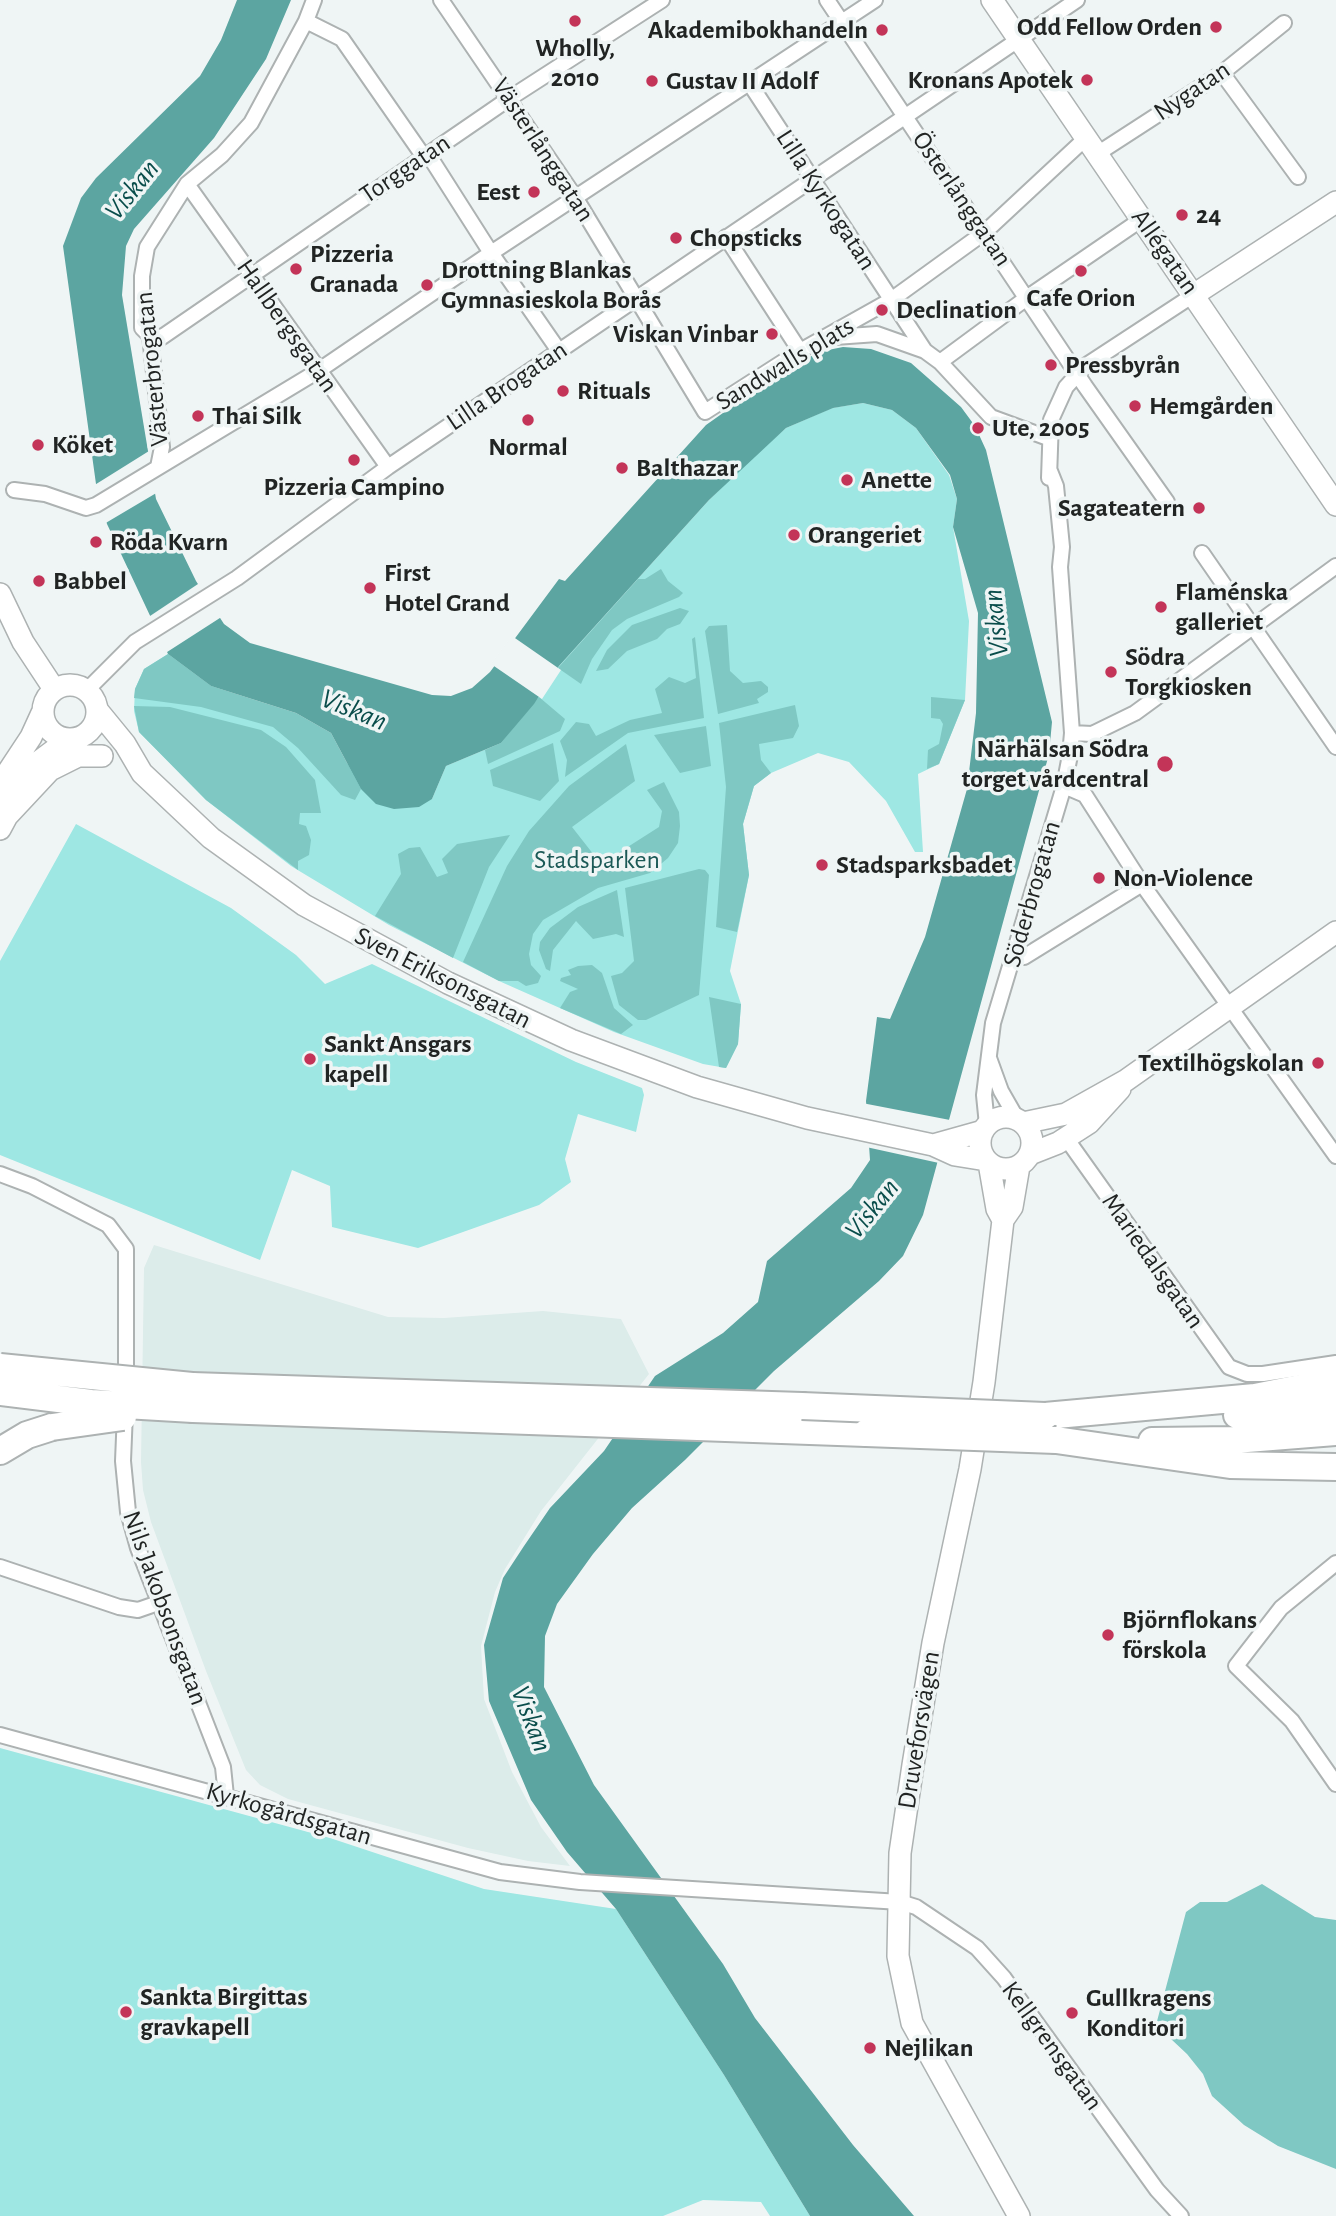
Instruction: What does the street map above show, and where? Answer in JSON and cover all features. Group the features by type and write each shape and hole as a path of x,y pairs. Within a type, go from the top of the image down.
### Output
{"highway":[{"path":"0,1367 95,1379 192,1397 589,1423 866,1433 1051,1428 1336,1407"},
{"path":"1051,1428 1255,1397 1336,1381"},
{"path":"0,1392 91,1403 192,1397 605,1400 802,1406 1051,1428 1234,1440 1336,1432"},
{"path":"0,1451 27,1435 52,1427 192,1397"},
{"path":"1051,1428 1230,1465 1336,1467"}],"street":[{"name":"Västerbrogatan","path":"14,490 45,494 86,508 96,505 158,467 162,447 150,336 142,328 142,276 147,247 187,184 222,155 251,123 306,21 314,0"},
{"name":"Västerlånggatan","path":"441,0 575,197 705,412"},
{"name":"Torggatan","path":"150,336 162,337 250,274 510,98 662,0"},
{"name":"Österlånggatan","path":"827,0 1167,502"},
{"path":"158,467 318,371 575,197 875,0"},
{"name":"Allégatan","path":"992,0 1195,294 1336,505"},
{"name":"Lilla Brogatan","path":"87,690 135,642 237,578 388,467 1077,0"},
{"path":"306,21 342,39 426,155 559,351"},
{"name":"Nygatan","path":"985,232 1092,146 1222,73 1284,23"},
{"path":"1222,73 1297,177"},
{"name":"Lilla Kyrkogatan","path":"750,84 895,296 925,351"},
{"name":"Hallbergsgatan","path":"187,184 388,467"},
{"path":"1195,294 1336,202"},
{"path":"940,362 1028,297 1142,219"},
{"name":"Sandwalls plats","path":"705,412 800,351 895,296 985,232"},
{"path":"726,237 800,351"},
{"name":"Söderbrogatan","path":"985,1128 983,1110 988,1053 1013,956 1064,786 1072,733 1060,567 1062,547 1056,486 1050,471 1048,438 1058,400 1085,366 1195,294"},
{"path":"823,340 849,334 877,334 925,351 940,362 981,410 991,417 1048,438"},
{"path":"1202,553 1335,743"},
{"path":"1072,733 1092,734 1135,713 1336,566"},
{"path":"0,593 23,642 54,689"},
{"path":"0,784 31,737 43,713 46,698 54,689 71,684 87,690 94,699 97,711 89,731 70,739 29,769 8,802 3,823"},
{"name":"Sven Eriksonsgatan","path":"97,711 125,744 142,774 211,838 249,867 324,916 448,983 571,1040 660,1074 776,1110 933,1145"},
{"path":"43,713 49,730 142,774"},
{"path":"3,823 18,808 37,780 50,770 79,756 102,756"},
{"path":"1064,786 1085,795 1142,884 1336,1156"},
{"path":"1013,956 1024,957 1142,884"},
{"path":"933,1145 985,1128 999,1117 1020,1121 1066,1114 1125,1081 1336,932"},
{"path":"988,1053 1001,1091 1032,1137 1024,1160"},
{"path":"933,1145 955,1155 988,1161 1006,1169 1024,1160 1072,1147 1089,1123 1116,1097 1125,1081"},
{"path":"985,1128 980,1144 988,1161"},
{"name":"Mariedalsgatan","path":"1072,1147 1229,1367 1247,1374 1263,1374 1336,1363"},
{"name":"Druveforsvägen","path":"1019,2216 912,2023 898,1956 900,1853 913,1765 933,1643 972,1457 1003,1220 1012,1207 1024,1160"},
{"name":"Druveforsvägen","path":"988,1161 997,1209 1003,1220"},
{"name":"Nils Jakobsonsgatan","path":"0,1174 32,1186 108,1225 125,1249 124,1485 138,1548 223,1767 226,1796"},
{"path":"1336,1563 1281,1608 1236,1666 1292,1721 1336,1784"},
{"path":"0,1567 119,1607 138,1610 161,1602"},
{"name":"Kyrkogårdsgatan","path":"0,1735 462,1864 580,1882 900,1902"},
{"name":"Kellgrensgatan","path":"900,1902 916,1908 977,1948 1004,1978 1157,2190 1181,2216"}],"shaded area":[{"path":"154,1245 388,1317 444,1318 543,1311 621,1319 649,1374 541,1511 505,1569 495,1592 481,1646 484,1699 512,1772 541,1827 570,1866 528,1861 468,1848 288,1799 260,1785 246,1770 151,1522 143,1490 141,1462 144,1268"}],"green space":[{"name":"Stadsparken","path":"863,403 892,410 916,428 949,475 957,499 953,527 969,621 965,700 939,764 918,774 923,852 915,852 886,801 849,762 818,753 771,773 754,786 743,824 749,875 730,971 741,1004 738,1044 726,1068 703,1064 614,1032 499,981 389,925 291,866 206,800 139,732 134,711 135,689 144,669 168,654 211,686 250,699 351,766 432,799 446,766 501,743 559,666 709,500 753,457 786,428 832,408"},
{"path":"661,569 668,581 683,593 679,597 627,619 612,630 592,659 581,684 558,668 638,579 645,579"},
{"path":"680,608 689,611 680,624 667,629 657,639 627,651 608,669 596,671 607,650 632,625"},
{"path":"727,625 730,671 743,683 761,681 768,687 768,692 757,699 759,703 718,714 705,631 709,626"},
{"path":"695,637 704,718 628,733 565,777 567,760 560,741 576,722 589,724 596,736 630,720 662,713 655,689 669,677 685,683 696,678 692,639"},
{"path":"168,654 211,686 296,713 331,733 361,789 355,800 341,795 298,748 273,727 201,707 134,698 144,669"},
{"path":"539,697 565,719 560,731 488,764 485,750 501,743"},
{"path":"931,697 965,700 939,764 927,769 928,750 939,744 943,724 940,719 931,718"},
{"path":"795,705 799,726 793,738 759,744 761,760 771,773 754,786 743,824 749,875 737,932 716,927 726,787 719,723"},
{"path":"134,706 170,707 261,730 286,747 315,780 321,813 300,813 299,824 306,826 311,840 309,855 298,861 298,870 206,800 139,732"},
{"path":"706,726 711,766 680,773 654,735"},
{"path":"553,743 559,781 540,801 493,786 490,770"},
{"path":"626,744 635,781 572,827 601,864 659,827 662,811 647,790 664,782 679,812 680,826 678,843 668,858 650,873 598,888 543,920 533,934 529,954 531,965 541,976 538,983 526,986 518,981 499,981 463,962 507,866 529,831 569,786"},
{"path":"76,824 231,908 296,955 325,984 372,964 576,1062 642,1088 644,1095 636,1132 578,1114 565,1159 571,1182 539,1205 418,1248 332,1227 330,1186 292,1170 260,1260 0,1155 0,961"},
{"path":"510,835 489,867 453,958 375,916 401,874 398,854 409,848 420,847 437,877 448,873 442,859 457,844"},
{"path":"699,869 705,870 709,875 699,995 646,1020 638,1020 619,1005 611,976 622,973 634,961 625,888"},
{"path":"617,890 624,937 616,934 593,939 576,921 553,950 550,971 546,969 539,950 540,942 550,928 578,907"},
{"path":"592,965 602,973 614,1008 633,1025 621,1034 560,1008 570,992 578,989 560,981 561,978 571,975 568,970"},
{"path":"709,997 741,1004 738,1044 726,1068 719,1067"},
{"path":"0,1748 330,1838 484,1889 616,1909 724,2075 810,2216 770,2216 761,2202 703,2200 663,2216 0,2216"},
{"path":"1262,1884 1315,1917 1336,1920 1336,2169 1278,2146 1244,2125 1212,2096 1203,2074 1187,2054 1156,2025 1186,1912 1200,1902 1227,1902"}],"water":[{"name":"Viskan","path":"237,0 291,0 266,59 214,138 134,229 126,246 122,295 156,499 196,581 224,624 250,643 432,695 451,696 472,688 490,672 559,579 565,581 706,425 791,365 823,351 843,347 871,349 911,363 961,407 975,426 986,450 1052,722 1049,754 923,1215 903,1256 879,1281 774,1371 685,1460 632,1508 593,1554 557,1604 545,1636 544,1687 594,1785 723,1964 755,2018 853,2145 914,2216 810,2216 724,2075 616,1909 567,1852 531,1800 489,1701 484,1645 503,1578 550,1508 604,1451 655,1376 723,1333 758,1302 767,1261 851,1188 870,1160 866,1101 877,1017 890,1019 925,937 967,789 976,713 978,613 953,527 957,499 950,475 916,428 892,410 863,403 833,408 786,428 709,500 559,666 534,704 501,743 446,766 432,799 419,807 394,809 376,804 361,789 331,733 296,713 211,686 168,654 107,524 96,484 63,246 81,198 96,178 200,76 221,40"}],"pier":[{"path":"149,451 158,492 104,524 93,486"},
{"path":"201,582 223,616 164,654 147,618"},
{"path":"512,636 561,670 542,699 491,664"},
{"path":"862,1103 950,1120 939,1163 866,1147"}],"place":[{"name":"Wholly, 2010","path":"575,21"},
{"name":"Odd Fellow Orden","path":"1216,27"},
{"name":"Akademibokhandeln","path":"882,30"},
{"name":"Kronans Apotek","path":"1087,80"},
{"name":"Gustav II Adolf","path":"652,81"},
{"name":"Eest","path":"534,192"},
{"name":"24","path":"1182,215"},
{"name":"Chopsticks","path":"676,238"},
{"name":"Pizzeria Granada","path":"296,269"},
{"name":"Cafe Orion","path":"1081,271"},
{"name":"Drottning Blankas Gymnasieskola Borås","path":"427,285"},
{"name":"Declination","path":"882,310"},
{"name":"Viskan Vinbar","path":"772,334"},
{"name":"Pressbyrån","path":"1051,365"},
{"name":"Rituals","path":"563,391"},
{"name":"Hemgården","path":"1135,406"},
{"name":"Thai Silk","path":"198,416"},
{"name":"Normal","path":"528,420"},
{"name":"Ute, 2005","path":"978,428"},
{"name":"Köket","path":"38,445"},
{"name":"Pizzeria Campino","path":"354,460"},
{"name":"Balthazar","path":"622,468"},
{"name":"Anette","path":"847,480"},
{"name":"Sagateatern","path":"1199,508"},
{"name":"Orangeriet","path":"794,535"},
{"name":"Röda Kvarn","path":"96,542"},
{"name":"Babbel","path":"39,581"},
{"name":"First Hotel Grand","path":"370,588"},
{"name":"Flaménska galleriet","path":"1161,607"},
{"name":"Södra Torgkiosken","path":"1111,672"},
{"name":"Närhälsan Södra torget vårdcentral","path":"1165,764"},
{"name":"Stadsparksbadet","path":"822,865"},
{"name":"Non-Violence","path":"1099,878"},
{"name":"Sankt Ansgars kapell","path":"310,1059"},
{"name":"Textilhögskolan","path":"1318,1063"},
{"name":"Björnflokans förskola","path":"1108,1635"},
{"name":"Sankta Birgittas gravkapell","path":"126,2012"},
{"name":"Gullkragens Konditori","path":"1072,2013"},
{"name":"Nejlikan","path":"870,2048"}]}
